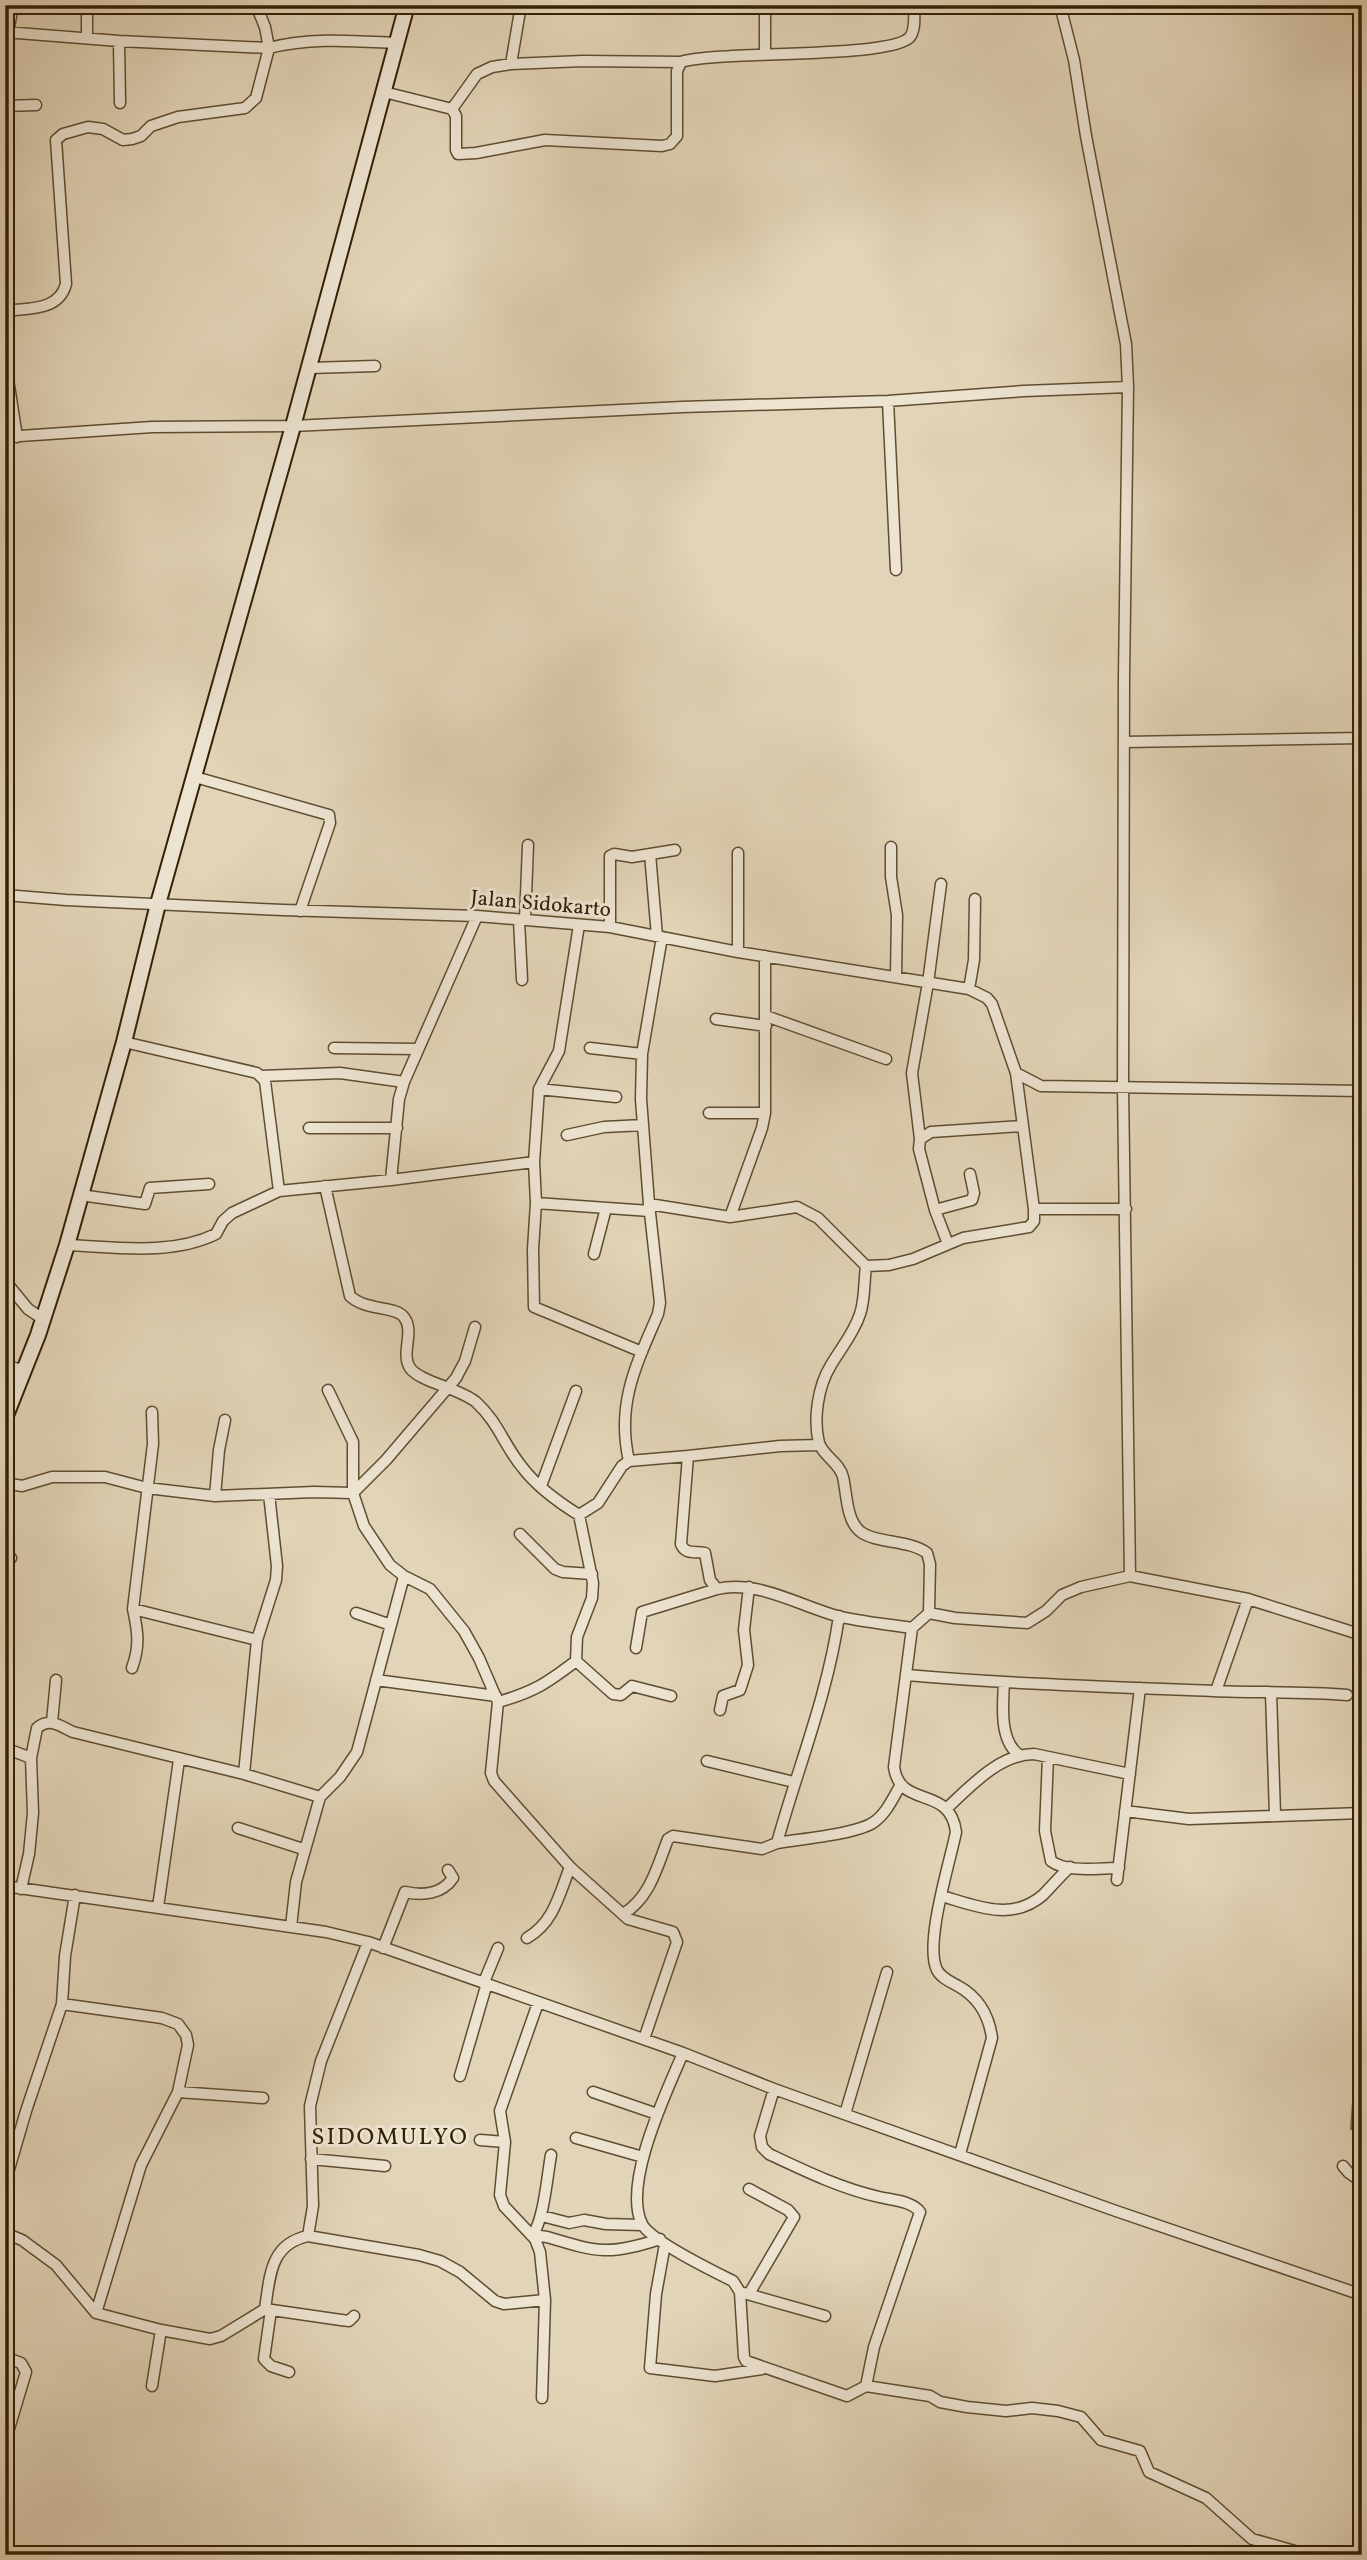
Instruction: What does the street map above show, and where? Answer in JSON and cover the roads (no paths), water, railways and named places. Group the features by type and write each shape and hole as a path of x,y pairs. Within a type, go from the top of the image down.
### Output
{"main road":[{"path":"5,1418 43,1319 124,1042 158,904 293,426 407,5"}],"street":[{"path":"13,5 7,32 119,41 269,48 292,42 332,40 397,43"},
{"path":"87,5 87,38"},
{"path":"5,311 53,303 63,295 66,284 56,140 63,134 88,127 103,129 123,139 132,139 141,136 151,126 178,117 245,107 256,98 269,48 265,27 256,5"},
{"path":"511,64 521,5"},
{"path":"765,5 765,54"},
{"path":"452,109 477,74 484,69 511,64 583,61 681,62 765,54 853,50 907,39 912,35 914,5"},
{"path":"1060,5 1074,61 1126,344 1128,387 1123,1088 1130,1576"},
{"path":"119,41 120,103"},
{"path":"384,92 452,109 456,116 458,154 545,140 670,144 675,140 678,130 677,71 681,62"},
{"path":"5,106 36,105"},
{"path":"5,360 17,437"},
{"path":"309,368 375,366"},
{"path":"5,437 152,427 293,426 668,408 888,401 1128,387"},
{"path":"888,401 896,570"},
{"path":"1125,742 1362,738"},
{"path":"195,777 329,815 330,823 300,911"},
{"path":"522,980 522,920 528,845"},
{"path":"891,847 891,877 897,915 896,977"},
{"path":"610,927 610,856 675,850"},
{"path":"738,853 738,952"},
{"path":"629,1461 624,1437 628,1390 660,1303 643,1125 642,1055 660,937 650,854"},
{"path":"941,884 912,1079 919,1149 935,1210 948,1244"},
{"name":"Jalan Sidokarto","path":"5,895 300,911 477,916 610,927 738,952 969,989"},
{"path":"536,1203 649,1208 730,1217 797,1207 818,1218 866,1266 889,1265 913,1259 963,1238 1029,1227 1034,1221 1034,1209 1016,1073 992,1004 969,989 974,960 975,899"},
{"path":"391,1180 399,1099 404,1082 477,916"},
{"path":"579,925 559,1051 539,1089 534,1162 534,1307 642,1352"},
{"path":"730,1217 765,1113 765,956"},
{"path":"716,1019 766,1021 886,1059"},
{"path":"124,1042 261,1076 265,1081 279,1191"},
{"path":"334,1048 418,1049"},
{"path":"590,1048 642,1055"},
{"path":"261,1076 340,1073 404,1082"},
{"path":"1016,1073 1041,1086 1362,1091"},
{"path":"539,1089 616,1097"},
{"path":"709,1113 765,1113"},
{"path":"567,1135 604,1127 643,1125"},
{"path":"920,1139 931,1132 1022,1126"},
{"path":"309,1128 397,1128"},
{"path":"66,1245 148,1249 216,1234 223,1221 232,1213 279,1191 534,1162"},
{"path":"935,1210 972,1200 974,1193 970,1174"},
{"path":"80,1195 145,1204 150,1188 209,1184"},
{"path":"325,1186 350,1296 359,1304 401,1313 408,1329 406,1357 410,1367 424,1378 447,1386 474,1401 496,1423 522,1467 555,1499 579,1516 592,1574 592,1598 578,1637 576,1661 545,1685 521,1696 497,1699 376,1680"},
{"path":"594,1254 606,1208"},
{"path":"1034,1209 1126,1209"},
{"path":"866,1266 861,1312 829,1368 821,1390 817,1418 820,1446 843,1474 849,1511 855,1525 863,1534 899,1542 927,1553 930,1564 929,1614"},
{"path":"5,1281 28,1310 43,1319"},
{"path":"5,1483 22,1486 52,1478 105,1477 148,1488 215,1496 353,1493 386,1460 456,1378 465,1361 475,1327"},
{"path":"5,1366 24,1370"},
{"path":"328,1390 353,1442 353,1493 364,1526 390,1565 404,1576 423,1584 464,1631 497,1699 492,1777 570,1867 628,1919 673,1933 677,1942 644,2039"},
{"path":"541,1486 576,1391"},
{"path":"132,1668 139,1649 134,1609 148,1488 152,1412"},
{"path":"215,1496 225,1420"},
{"path":"579,1516 598,1503 622,1466 629,1461 768,1447 820,1446"},
{"path":"688,1456 681,1544 686,1552 705,1553 710,1580 717,1589"},
{"path":"244,1774 257,1640 276,1580 277,1566 269,1494"},
{"path":"520,1534 555,1569 592,1574"},
{"path":"291,1927 303,1849 320,1797 340,1777 357,1752 404,1576"},
{"path":"960,2154 992,2038 984,2011 972,1996 942,1977 934,1963 932,1940 956,1832 955,1821 934,1800 900,1786 894,1767 912,1628 929,1614 1027,1623 1046,1611 1062,1595 1081,1587 1130,1576 1248,1599 1362,1636"},
{"path":"636,1648 642,1612 731,1586 749,1587 839,1616 912,1628"},
{"path":"720,1710 723,1696 740,1690 748,1665 744,1629 749,1587"},
{"path":"1216,1691 1248,1599"},
{"path":"134,1609 257,1640"},
{"path":"356,1613 391,1625"},
{"path":"777,1843 828,1676 839,1616"},
{"path":"576,1661 613,1694 621,1695 632,1686 671,1696"},
{"path":"907,1675 1004,1682 1348,1695"},
{"path":"51,1722 56,1680"},
{"path":"1004,1682 1003,1714 1009,1744 1018,1754"},
{"path":"1117,1880 1140,1688"},
{"path":"1271,1693 1275,1815"},
{"path":"21,1889 29,1854 33,1813 32,1758 37,1728 43,1723 51,1722 72,1732 244,1774 320,1797"},
{"path":"5,1748 32,1758"},
{"path":"946,1810 974,1783 1018,1754 1048,1757 1130,1774"},
{"path":"1048,1757 1045,1831 1048,1856 1054,1864 1070,1867 1119,1868"},
{"path":"158,1907 180,1760"},
{"path":"707,1761 794,1782"},
{"path":"623,1914 636,1906 646,1893 668,1839 673,1836 762,1849 777,1843 844,1831 873,1823 886,1810 900,1786"},
{"path":"1125,1811 1189,1819 1362,1813"},
{"path":"238,1828 303,1849"},
{"path":"527,1938 539,1931 553,1914 570,1867"},
{"path":"942,1896 989,1910 1012,1910 1041,1897 1070,1867"},
{"path":"383,1948 405,1892 429,1894 444,1888 453,1878 448,1870"},
{"path":"5,1886 326,1932 368,1942 683,2053 774,2089 1116,2211 1362,2295"},
{"path":"5,2183 10,2151 62,2004 65,1956 75,1895"},
{"path":"308,2236 313,2206 310,2106 314,2084 368,1942"},
{"path":"460,2076 485,1983 498,1948"},
{"path":"845,2114 887,1972"},
{"path":"538,2003 500,2111 505,2142 500,2195 501,2201 533,2237 540,2252 545,2300 542,2398"},
{"path":"62,2004 162,2018 178,2024 187,2035 188,2045 178,2092 141,2165 96,2312"},
{"path":"683,2053 657,2113 643,2157 638,2189 642,2225 662,2242 733,2281 744,2293 825,2316"},
{"path":"749,2189 788,2210 794,2217 744,2293 744,2357 750,2364 762,2369 847,2396 857,2393 866,2386 874,2347 920,2212 905,2203 835,2185 769,2154 762,2147 760,2136 774,2089"},
{"path":"178,2092 263,2098"},
{"path":"593,2092 657,2113"},
{"path":"576,2138 643,2157"},
{"path":"480,2140 505,2142"},
{"path":"533,2237 542,2216 551,2155"},
{"path":"311,2159 385,2166"},
{"path":"1343,2166 1362,2182"},
{"path":"542,2216 569,2223 584,2220 642,2225"},
{"path":"5,2233 22,2240 56,2266 96,2312 161,2330 210,2339 221,2336 268,2309 349,2321 354,2316"},
{"path":"289,2372 271,2366 264,2359 271,2273 279,2252 289,2243 308,2236 440,2261 460,2272 495,2301 504,2304 545,2300"},
{"path":"533,2237 547,2237 592,2251 630,2249 662,2242"},
{"path":"662,2242 650,2368 715,2376 762,2369"},
{"path":"152,2386 161,2330"},
{"path":"5,2357 21,2363 26,2372 5,2442"},
{"path":"866,2386 930,2396 940,2402 954,2405 1006,2411 1032,2408 1081,2417 1101,2440 1140,2451 1149,2472 1206,2498 1252,2539 1309,2555"}],"district":[{"name":"SIDOMULYO","path":"390,2136"}]}
